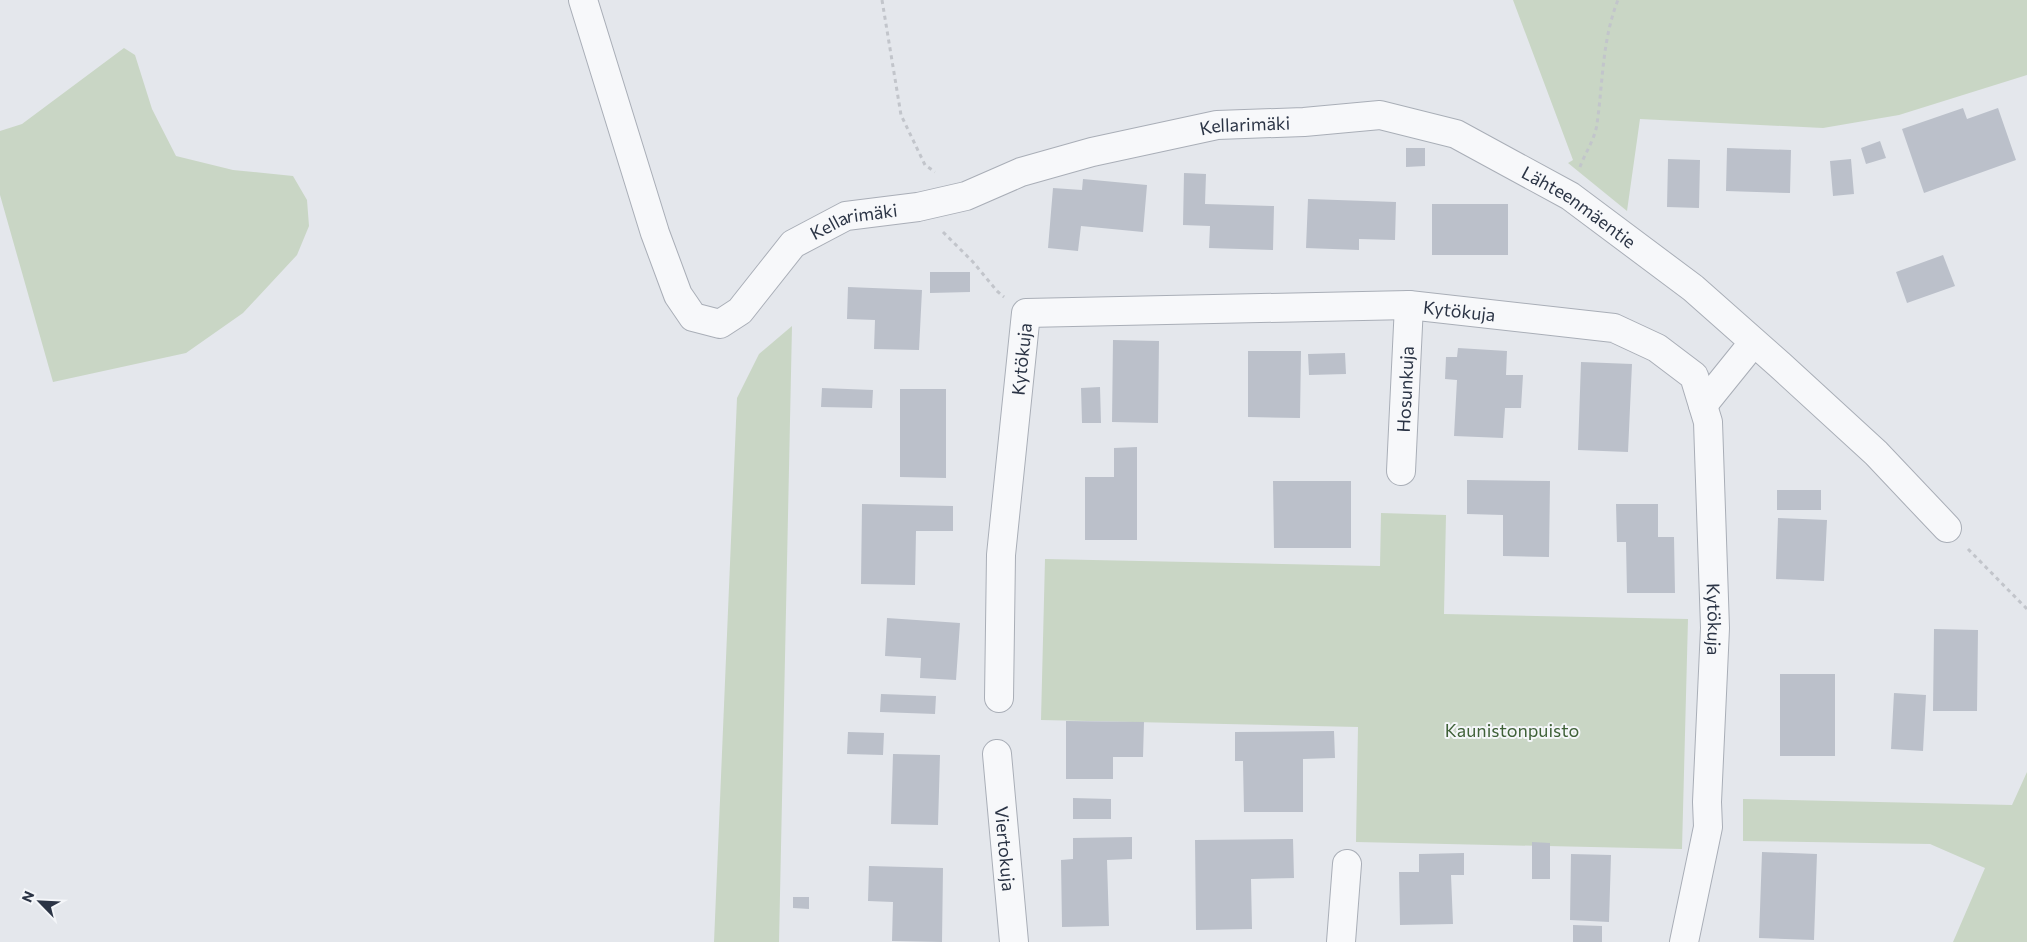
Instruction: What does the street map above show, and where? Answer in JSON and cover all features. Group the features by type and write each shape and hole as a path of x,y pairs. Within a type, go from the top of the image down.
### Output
{"street":[{"name":"Kellarimäki","path":"583,0 655,233 678,295 693,317 720,324 740,311 793,244 846,216 918,207 966,196 1030,169 1092,152 1217,125 1304,122 1380,115"},
{"name":"Lähteenmäentie","path":"1380,115 1456,134 1570,196 1692,288 1787,371 1876,453 1947,528"},
{"name":"Kytökuja","path":"999,698 1001,555 1026,313 1409,305 1614,328 1658,348 1694,376 1708,422 1715,628 1707,802 1708,827 1684,942"},
{"name":"Hosunkuja","path":"1400,471 1409,305"},
{"path":"1703,405 1753,342"},
{"name":"Viertokuja","path":"997,754 1014,942"},
{"path":"1340,942 1347,864"}],"path":[{"path":"882,0 901,115 926,165 966,196"},
{"path":"1570,196 1597,127 1601,72 1612,16 1618,0"},
{"path":"918,207 973,262 997,291 1026,313"},
{"path":"1947,528 2027,609"}],"green space":[{"path":"1513,0 2027,0 2027,75 1899,115 1823,128 1640,119 1627,211 1568,163 1573,160"},
{"path":"124,48 135,55 152,109 176,156 233,170 293,176 307,200 309,226 297,255 243,313 186,353 53,382 0,195 0,131 22,124"},
{"path":"792,326 779,942 714,942 737,398 759,354"},
{"name":"Kaunistonpuisto","path":"1381,513 1446,515 1444,614 1688,619 1682,849 1356,842 1358,727 1041,720 1045,559 1380,566"},
{"path":"2027,772 2027,942 1953,942 1985,868 1930,844 1743,841 1743,799 2012,805"}],"building":[{"path":"1963,108 1967,119 1998,108 2016,160 1924,193 1902,129"},
{"path":"1880,141 1886,158 1866,164 1861,148"},
{"path":"1406,148 1425,148 1425,166 1406,167"},
{"path":"1727,148 1791,150 1790,193 1726,191"},
{"path":"1668,159 1700,160 1699,208 1667,207"},
{"path":"1851,159 1854,194 1833,196 1830,161"},
{"path":"1184,173 1206,174 1205,204 1274,206 1273,250 1209,248 1210,226 1183,225"},
{"path":"1083,179 1147,185 1143,232 1081,226 1078,251 1048,248 1053,188 1082,190"},
{"path":"1308,199 1396,202 1395,240 1359,239 1359,250 1306,248"},
{"path":"1432,204 1508,204 1508,255 1432,255"},
{"path":"1943,255 1955,286 1907,303 1896,272"},
{"path":"930,272 970,272 970,292 930,293"},
{"path":"848,287 922,290 919,350 874,349 875,320 847,319"},
{"path":"1113,340 1159,341 1158,423 1112,422"},
{"path":"1458,348 1507,351 1506,375 1523,375 1521,408 1505,408 1503,438 1454,436 1457,380 1445,379 1446,357 1457,357"},
{"path":"1248,351 1301,351 1300,418 1248,417"},
{"path":"1345,353 1346,374 1309,375 1308,354"},
{"path":"1581,362 1632,364 1628,452 1578,450"},
{"path":"1100,387 1101,423 1082,423 1081,388"},
{"path":"822,388 873,390 872,408 821,407"},
{"path":"900,389 946,389 946,478 900,477"},
{"path":"1137,447 1137,540 1085,540 1085,477 1114,477 1114,448"},
{"path":"1467,480 1550,481 1549,557 1503,556 1503,515 1467,514"},
{"path":"1273,481 1351,481 1351,548 1274,548"},
{"path":"1777,490 1821,490 1821,510 1777,510"},
{"path":"862,504 953,506 953,531 916,531 915,585 861,584"},
{"path":"1616,504 1658,504 1658,537 1674,537 1675,593 1627,593 1626,542 1617,542"},
{"path":"1778,518 1827,520 1824,581 1776,579"},
{"path":"887,618 960,623 956,680 920,678 921,658 885,656"},
{"path":"1934,629 1978,630 1977,711 1933,711"},
{"path":"1780,674 1835,674 1835,756 1780,756"},
{"path":"1894,693 1926,695 1923,751 1891,749"},
{"path":"881,694 936,696 935,714 880,712"},
{"path":"1066,721 1144,722 1143,757 1113,757 1113,779 1066,779"},
{"path":"1334,731 1335,758 1303,759 1303,812 1244,812 1243,761 1235,761 1235,732"},
{"path":"848,732 884,733 883,755 847,754"},
{"path":"893,754 940,755 938,825 891,824"},
{"path":"1073,798 1111,799 1111,819 1073,819"},
{"path":"1132,837 1132,859 1107,860 1109,926 1062,927 1061,860 1073,859 1073,838"},
{"path":"1293,839 1294,878 1251,879 1252,929 1196,930 1195,840"},
{"path":"1532,842 1550,843 1550,879 1532,879"},
{"path":"1762,852 1817,854 1814,940 1759,938"},
{"path":"1464,853 1464,875 1451,875 1453,924 1400,925 1399,872 1419,872 1419,854"},
{"path":"1571,854 1611,855 1609,922 1570,920"},
{"path":"869,866 943,868 942,942 892,941 893,902 868,901"},
{"path":"793,897 809,897 809,909 793,908"},
{"path":"1573,925 1602,926 1602,942 1573,942"}]}
